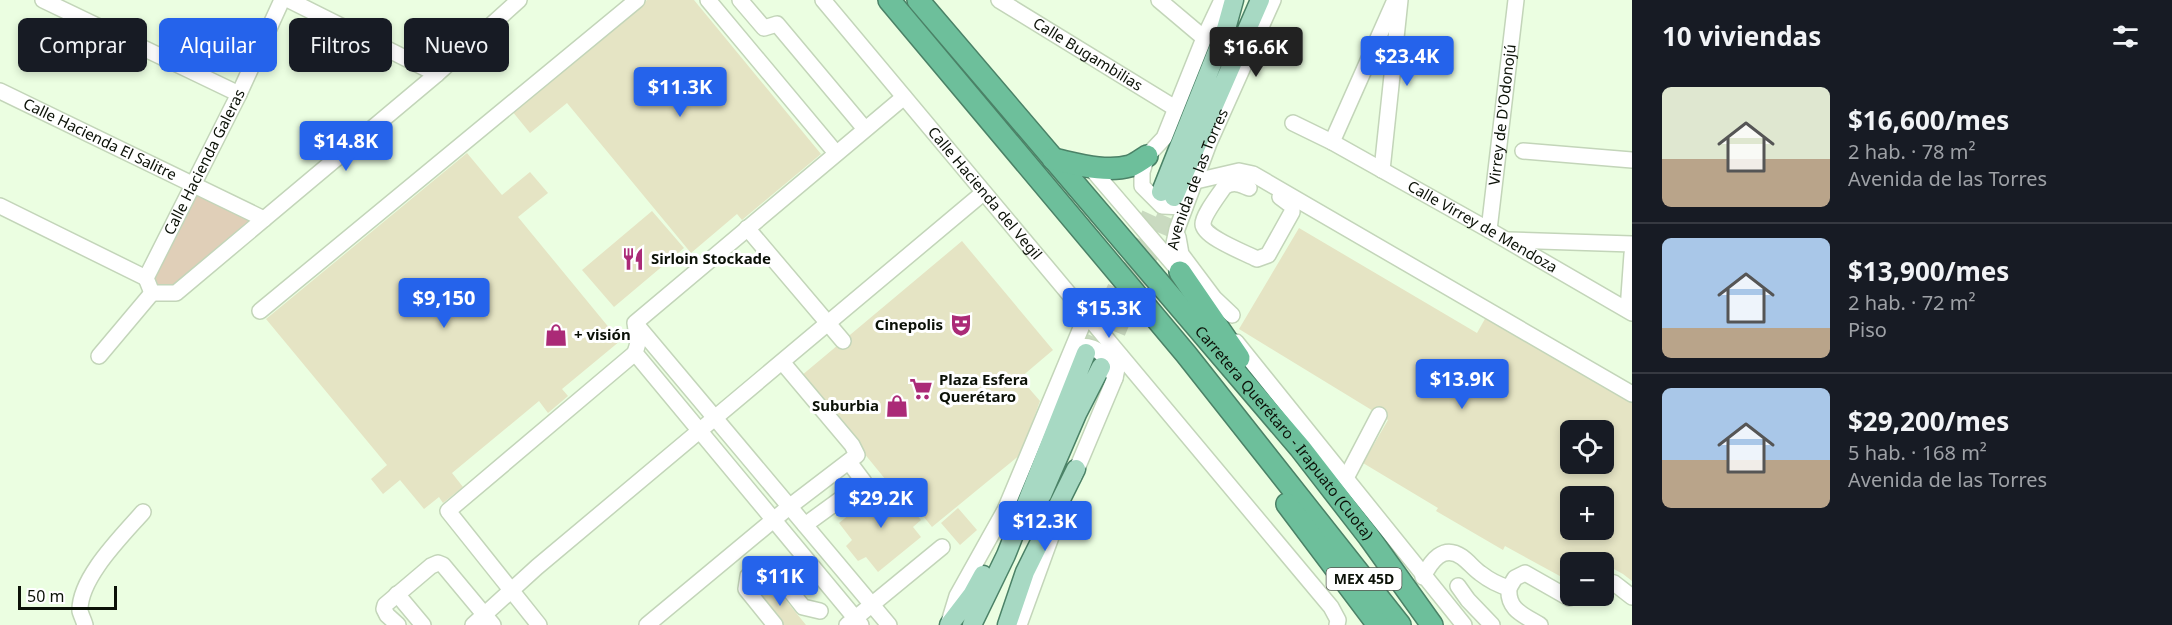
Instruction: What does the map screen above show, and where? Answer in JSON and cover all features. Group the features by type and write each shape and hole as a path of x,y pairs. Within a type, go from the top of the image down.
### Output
{"highway":[{"name":"Carretera Querétaro - Irapuato (Cuota)","path":"889,0 1186,354 1400,625"},
{"name":"Carretera Querétaro - Irapuato (Cuota)","path":"918,0 1300,448 1432,625"},
{"path":"1053,159 1090,167 1130,166 1147,156"},
{"path":"1176,267 1300,448"},
{"path":"1186,354 1252,457 1378,625"},
{"path":"1414,600 1438,625"}],"main road":[{"name":"Avenida de las Torres","path":"1173,199 1234,0"},
{"name":"Avenida de las Torres","path":"1173,199 1260,0"},
{"path":"1007,625 1015,561 1033,488 1080,350"},
{"path":"984,625 1015,561 1077,414 1108,373"},
{"path":"996,625 1047,500 1055,466"},
{"path":"972,625 1076,469"},
{"path":"949,625 972,596 1033,488"}],"street":[{"path":"43,0 239,94"},
{"name":"Calle Hacienda Galeras","path":"146,278 239,94 282,0"},
{"path":"289,0 437,74"},
{"path":"99,356 152,293 176,293 437,74 519,0"},
{"path":"260,311 637,0"},
{"path":"708,0 836,153"},
{"path":"740,0 764,28 777,24 865,129"},
{"name":"Calle Hacienda del Vegil","path":"823,0 1331,607 1338,620 1337,625"},
{"name":"Calle Bugambilias","path":"999,0 1175,108"},
{"path":"1159,0 1204,38"},
{"path":"1173,199 1161,206 1142,186 1142,172 1147,156 1164,138 1204,38 1222,0"},
{"name":"Avenida de las Torres","path":"1176,267 1173,248 1177,229 1173,199 1196,181 1209,143 1272,0"},
{"path":"1332,142 1395,0"},
{"path":"1382,170 1400,0"},
{"name":"Virrey de D'Odonojú","path":"1489,230 1516,0"},
{"name":"Calle Hacienda El Salitre","path":"0,92 264,219"},
{"path":"635,322 904,97"},
{"name":"Calle Virrey de Mendoza","path":"1293,123 1332,142 1489,230 1630,312"},
{"path":"1523,151 1632,160"},
{"path":"1090,167 1176,267 1464,625"},
{"path":"1196,181 1239,171 1251,181 1293,208 1268,255 1257,259 1211,236 1204,230 1204,218 1229,183 1251,181 1632,393"},
{"path":"398,625 387,615 385,605 438,563 443,565 483,622 537,567 983,193"},
{"path":"0,206 146,278 152,293"},
{"path":"747,228 843,341"},
{"path":"1177,229 1182,254 1214,298 1232,315"},
{"path":"1506,240 1632,244"},
{"path":"1630,312 1632,254"},
{"path":"949,625 957,596 1005,510 1080,350 1086,316"},
{"path":"635,322 637,348 855,622 942,547"},
{"path":"635,322 889,625"},
{"path":"1019,625 1108,373 1109,363 1098,351 1092,347 1080,350"},
{"path":"539,625 448,513 450,508 637,348"},
{"path":"1108,373 1120,356"},
{"path":"647,625 774,519 857,455 852,445 783,363"},
{"path":"1346,478 1379,415"},
{"path":"805,525 864,482 849,462"},
{"path":"85,625 80,612 87,585 102,559 142,512"},
{"path":"1424,577 1431,562 1442,553 1448,552 1462,557 1496,584 1509,588"},
{"path":"775,625 746,589 748,576 757,568 764,566 773,569 803,608 820,611"},
{"path":"1540,625 1514,608 1508,598 1509,588 1515,578 1525,573 1560,593"},
{"path":"1614,583 1632,597"},
{"path":"1458,586 1492,625"},
{"path":"397,594 423,625"}],"shaded area":[{"path":"193,183 264,219 176,293 152,293 146,278"}],"building":[{"path":"647,0 694,0 821,154 742,220 737,214 691,253 567,103 530,133 512,111"},
{"path":"467,153 502,195 530,172 548,193 518,217 620,341 562,389 568,396 548,413 539,401 452,473 463,487 443,503 439,497 424,509 400,480 383,494 371,479 387,465 266,319"},
{"name":"Sirloin Stockade","path":"652,211 684,248 614,307 582,270"},
{"path":"1299,228 1477,333 1486,317 1632,400 1632,581 1614,569 1614,552 1560,552 1560,576 1505,546 1503,550 1436,511 1438,508 1363,463 1388,420 1239,329"},
{"name":"Plaza Esfera Querétaro","path":"962,241 1053,350 1020,378 1040,401 1021,454 932,527 895,481 890,485 801,376"},
{"path":"881,489 891,501 899,494 921,520 913,527 921,537 878,572 866,557 858,561 846,546 852,540 839,523"},
{"path":"958,508 977,530 960,545 941,523"},
{"path":"772,583 806,625 781,625 757,595"}],"tunnel":[{"path":"1086,353 1161,192"},
{"path":"1106,357 1174,197"}],"place":[{"name":"Sirloin Stockade","path":"633,259"},
{"name":"Cinepolis","path":"961,325"},
{"name":"+ visión","path":"556,335"},
{"name":"Plaza Esfera Querétaro","path":"921,389"},
{"name":"Suburbia","path":"897,406"}]}
